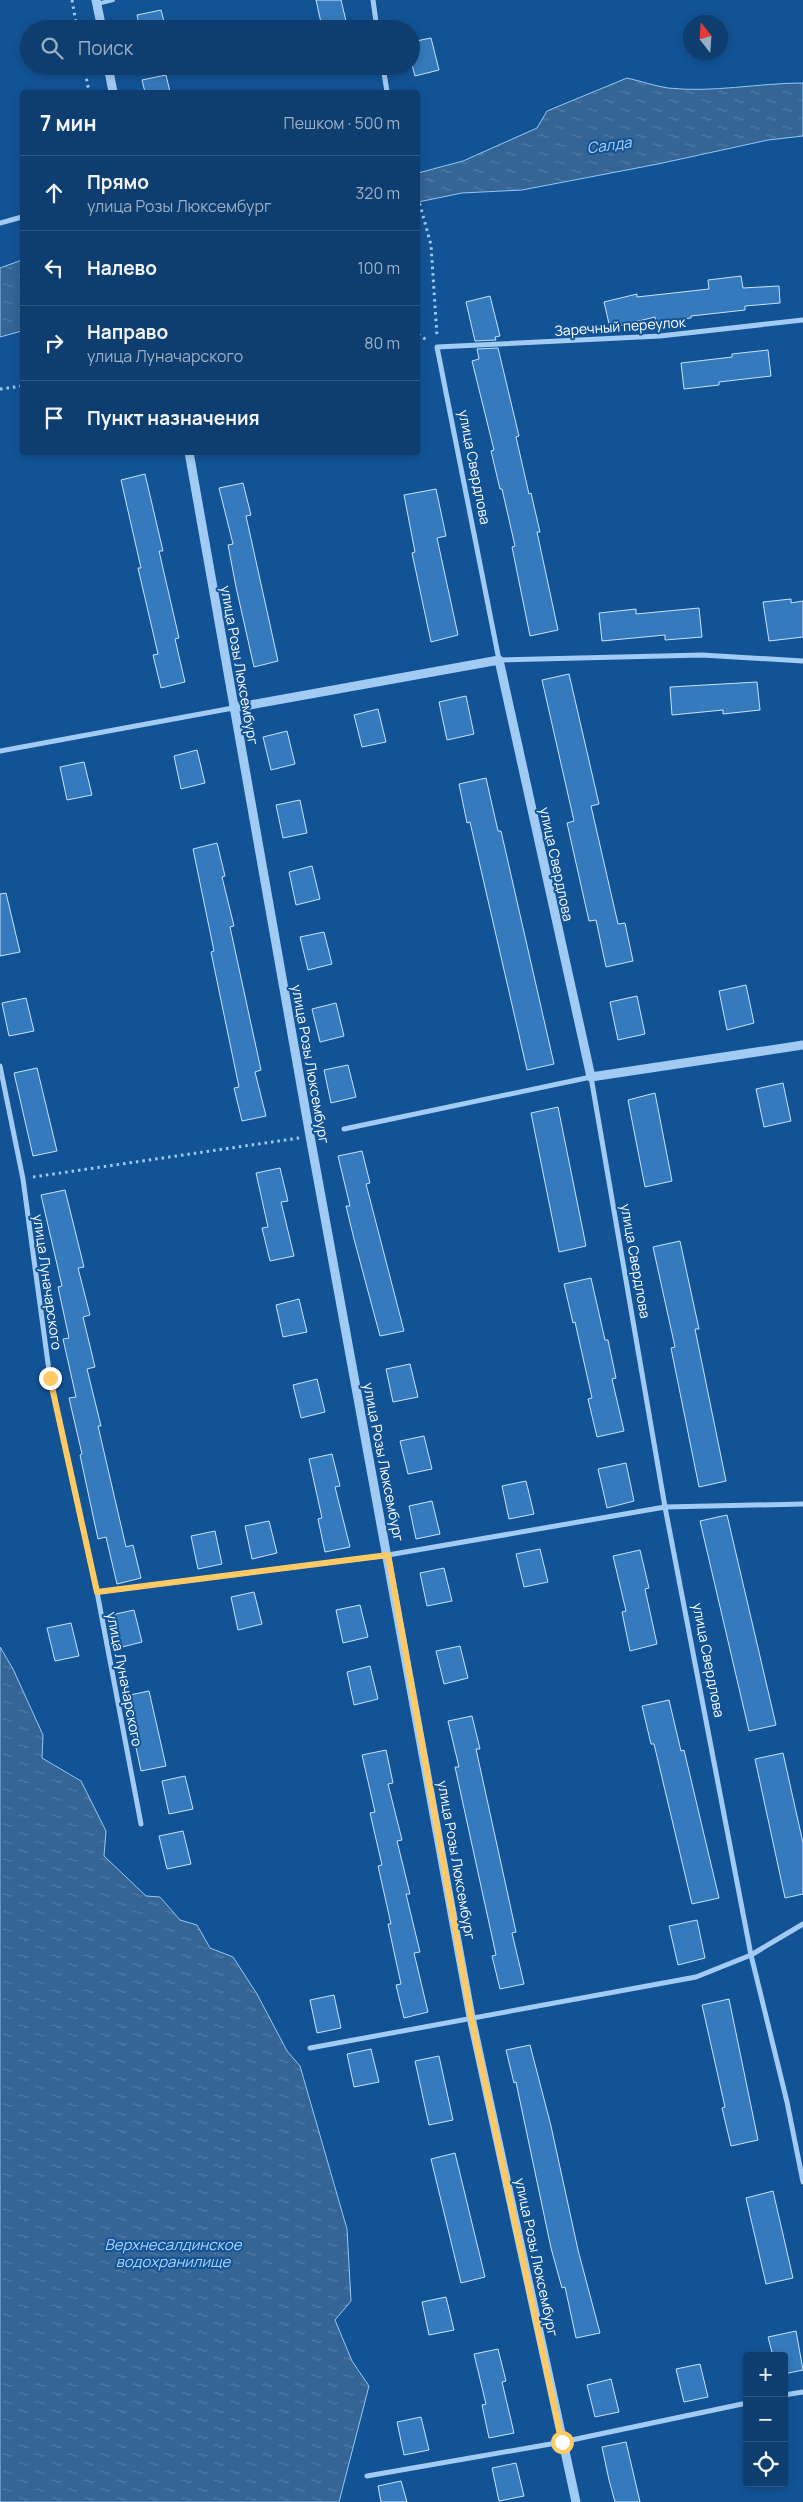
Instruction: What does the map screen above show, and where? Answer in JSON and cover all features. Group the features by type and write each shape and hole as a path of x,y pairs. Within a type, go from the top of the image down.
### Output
{"street":[{"path":"373,0 376,20"},
{"path":"97,2 100,20"},
{"path":"109,75 112,90"},
{"path":"384,75 387,90"},
{"path":"0,223 20,218"},
{"name":"Заречный переулок","path":"438,347 660,336 803,320"},
{"name":"улица Свердлова","path":"438,347 499,660 590,1077 665,1506 751,1955 787,2102 803,2182"},
{"name":"улица Розы Люксембург","path":"190,455 310,1136 471,2017 576,2502"},
{"path":"0,751 499,660 702,655 803,660"},
{"path":"344,1129 590,1077 803,1045"},
{"name":"улица Луначарского","path":"0,1066 22,1179 50,1378 97,1592 141,1824"},
{"path":"97,1592 388,1555 665,1506 803,1504"},
{"path":"310,2048 696,1977 751,1955 803,1924"},
{"path":"788,2395 803,2392"},
{"path":"366,2476 562,2442 743,2404"}],"lane":[{"path":"97,2 113,0"}],"path":[{"path":"72,0 76,20"},
{"path":"86,75 89,90"},
{"path":"420,204 431,245 438,347"},
{"path":"0,389 20,386"},
{"path":"22,1179 310,1136"}],"water":[{"name":"Салда","path":"627,78 668,88 685,89 719,89 803,83 803,136 768,140 658,164 522,190 462,193 420,202 420,172 463,161 537,128 547,111"},
{"path":"20,261 20,332 0,337 0,268"},
{"name":"Верхнесалдинское водохранилище","path":"0,1647 13,1669 43,1735 42,1758 81,1781 106,1831 104,1856 146,1896 160,1897 180,1920 197,1925 210,1948 233,1957 257,1994 287,2051 300,2066 347,2229 351,2301 335,2320 352,2361 369,2386 339,2502 0,2502"}],"building":[{"path":"316,0 341,0 346,20 320,20"},
{"path":"161,10 164,20 138,20 137,15"},
{"path":"431,38 439,70 420,75 420,40"},
{"path":"166,75 170,90 144,90 142,80"},
{"path":"741,276 743,288 779,286 780,303 745,306 745,310 656,322 655,317 610,328 604,302 637,294 637,297 709,289 708,280"},
{"path":"490,296 500,336 495,337 496,340 475,341 466,302"},
{"path":"498,348 519,436 516,437 529,494 531,493 540,532 537,532 558,630 530,636 512,547 515,546 491,451 494,450 472,361 479,359 477,349"},
{"path":"768,350 771,376 719,382 719,385 684,389 681,363 732,357 732,354"},
{"path":"145,474 163,551 159,551 179,638 175,639 185,682 161,688 153,655 158,654 138,568 141,568 121,480"},
{"path":"243,483 251,515 246,516 278,661 254,667 228,545 233,544 219,488"},
{"path":"436,489 446,536 437,538 458,635 431,642 412,553 415,552 404,495"},
{"path":"791,599 791,603 803,601 803,637 769,641 763,602"},
{"path":"699,608 702,637 665,640 665,635 602,641 599,613 636,609 636,614"},
{"path":"569,674 599,804 591,806 618,924 625,923 633,961 606,967 596,920 589,921 567,823 574,821 542,680"},
{"path":"757,682 760,710 723,714 723,710 672,715 670,687"},
{"path":"466,696 474,734 447,740 439,702"},
{"path":"378,709 386,742 362,747 354,715"},
{"path":"287,731 295,764 271,770 263,737"},
{"path":"197,750 205,783 181,789 174,756"},
{"path":"84,762 92,795 67,800 60,767"},
{"path":"486,778 498,831 501,831 554,1064 527,1070 470,822 467,823 459,784"},
{"path":"300,800 307,833 283,838 276,805"},
{"path":"217,843 225,876 222,877 234,926 230,927 261,1070 255,1072 266,1116 242,1121 234,1088 239,1087 211,952 214,951 193,849"},
{"path":"312,866 320,899 296,905 289,872"},
{"path":"6,893 20,952 0,956 0,894"},
{"path":"324,932 332,964 308,970 300,937"},
{"path":"746,985 754,1023 727,1030 719,991"},
{"path":"637,996 645,1034 618,1040 610,1002"},
{"path":"26,998 34,1031 9,1036 2,1003"},
{"path":"336,1003 344,1036 320,1042 312,1009"},
{"path":"348,1065 356,1097 331,1103 324,1070"},
{"path":"37,1068 57,1151 33,1156 14,1073"},
{"path":"783,1083 791,1121 764,1127 756,1089"},
{"path":"655,1093 672,1181 645,1187 628,1100"},
{"path":"558,1107 586,1246 559,1252 531,1113"},
{"path":"362,1151 370,1183 366,1184 404,1331 380,1336 346,1206 350,1206 338,1156"},
{"path":"280,1168 288,1201 281,1202 294,1256 270,1261 262,1228 268,1227 256,1173"},
{"path":"65,1190 84,1267 78,1268 90,1315 83,1317 95,1367 87,1369 101,1426 98,1426 126,1547 133,1545 141,1578 117,1584 106,1537 98,1539 80,1455 82,1454 69,1398 76,1397 63,1339 69,1338 58,1287 62,1286 41,1195"},
{"path":"680,1241 699,1329 695,1329 726,1481 699,1487 671,1348 675,1347 653,1247"},
{"path":"591,1278 605,1340 608,1340 616,1378 612,1379 624,1431 597,1437 588,1399 592,1398 575,1322 573,1323 564,1284"},
{"path":"299,1299 307,1332 283,1337 276,1305"},
{"path":"410,1364 418,1397 393,1402 386,1369"},
{"path":"317,1379 325,1412 301,1418 293,1385"},
{"path":"424,1436 432,1469 408,1474 400,1441"},
{"path":"332,1454 340,1486 335,1487 350,1547 325,1552 318,1519 322,1518 309,1459"},
{"path":"626,1463 634,1501 607,1508 598,1469"},
{"path":"526,1481 534,1514 509,1519 502,1486"},
{"path":"432,1501 440,1534 416,1539 409,1506"},
{"path":"727,1515 776,1725 749,1731 700,1521"},
{"path":"269,1521 277,1553 252,1559 245,1526"},
{"path":"215,1531 222,1564 198,1569 191,1536"},
{"path":"540,1549 548,1582 524,1587 516,1554"},
{"path":"640,1550 649,1588 645,1589 657,1644 630,1651 622,1612 626,1611 613,1556"},
{"path":"444,1568 452,1601 427,1606 420,1573"},
{"path":"254,1592 262,1624 238,1630 231,1597"},
{"path":"360,1605 368,1637 343,1643 336,1610"},
{"path":"134,1610 142,1642 118,1648 111,1615"},
{"path":"71,1623 79,1656 55,1661 47,1628"},
{"path":"460,1646 468,1678 444,1684 436,1651"},
{"path":"370,1666 378,1699 354,1705 347,1672"},
{"path":"149,1691 166,1766 141,1771 125,1696"},
{"path":"669,1700 681,1751 684,1750 719,1898 692,1904 654,1744 651,1744 642,1706"},
{"path":"472,1716 480,1749 476,1749 516,1932 512,1933 524,1984 500,1989 492,1956 496,1955 455,1767 459,1767 448,1721"},
{"path":"386,1750 393,1783 388,1784 402,1840 397,1841 410,1894 406,1894 420,1952 414,1953 428,2012 404,2018 396,1985 401,1984 388,1924 391,1924 378,1866 382,1865 370,1813 375,1812 362,1755"},
{"path":"783,1753 803,1843 803,1894 785,1898 755,1759"},
{"path":"185,1776 193,1809 169,1814 162,1781"},
{"path":"183,1831 191,1864 167,1869 159,1836"},
{"path":"697,1920 705,1958 678,1965 669,1926"},
{"path":"334,1995 341,2028 317,2033 310,2000"},
{"path":"729,1999 758,2140 731,2146 722,2108 725,2107 702,2005"},
{"path":"530,2045 551,2126 578,2250 600,2333 576,2338 565,2287 562,2288 551,2248 516,2082 514,2083 506,2050"},
{"path":"371,2049 379,2082 354,2087 347,2054"},
{"path":"439,2056 453,2120 429,2125 415,2061"},
{"path":"455,2153 485,2277 461,2283 431,2159"},
{"path":"773,2191 793,2278 766,2284 746,2198"},
{"path":"446,2297 454,2330 429,2335 422,2302"},
{"path":"796,2331 803,2370 788,2373 788,2352 772,2352 768,2337"},
{"path":"498,2349 506,2381 502,2382 514,2433 489,2438 482,2405 486,2404 474,2354"},
{"path":"700,2364 708,2397 684,2402 676,2369"},
{"path":"611,2379 619,2412 595,2417 587,2385"},
{"path":"421,2417 429,2450 404,2455 397,2422"},
{"path":"626,2442 640,2502 615,2502 609,2480 602,2447"},
{"path":"516,2463 524,2496 499,2501 492,2468"},
{"path":"401,2481 407,2502 381,2502 378,2486"}],"route":[{"path":"50,1378 97,1592 388,1555 471,2017 562,2442"}]}
